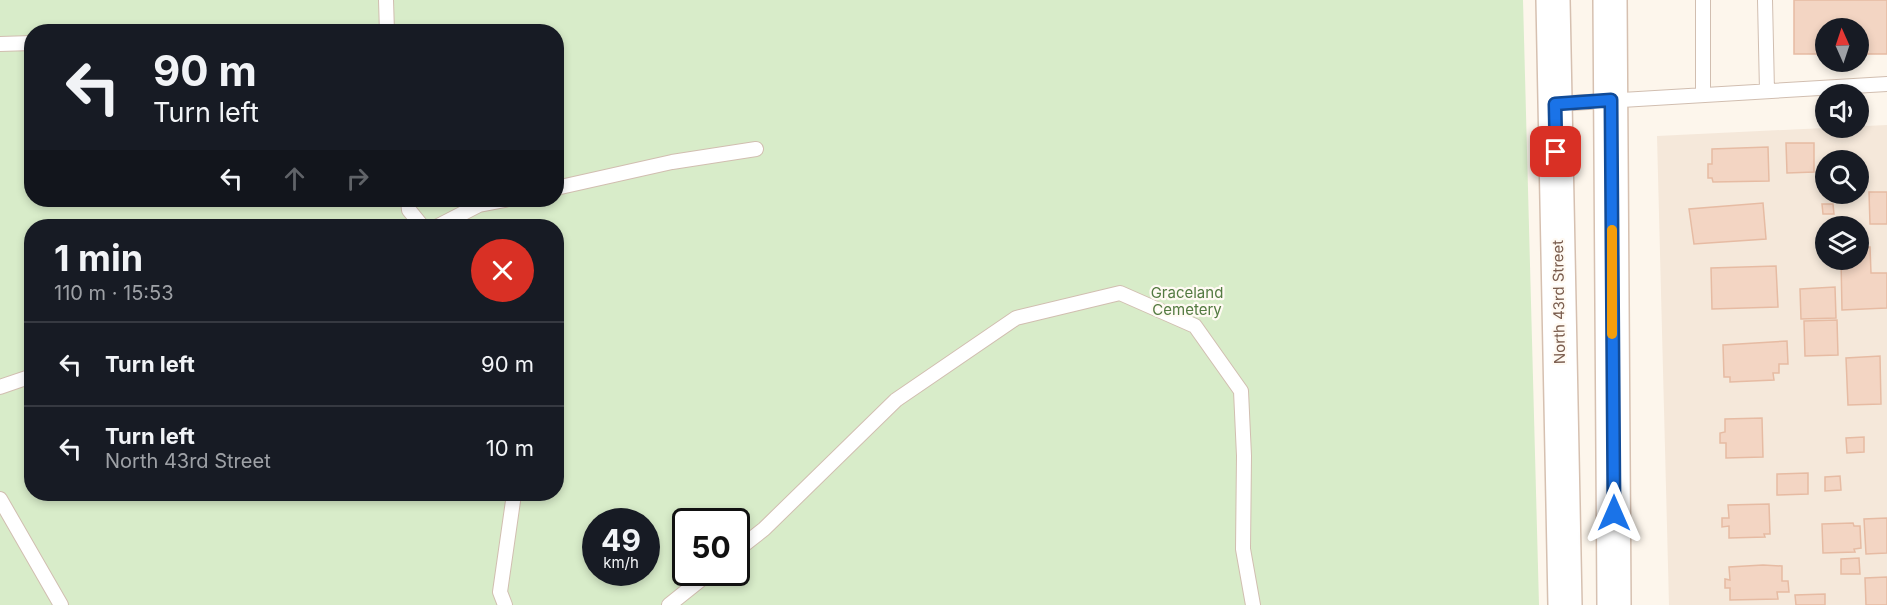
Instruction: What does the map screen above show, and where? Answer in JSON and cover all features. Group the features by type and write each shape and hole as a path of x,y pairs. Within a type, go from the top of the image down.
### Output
{"main road":[{"name":"North 43rd Street","path":"1553,0 1565,605"},
{"path":"1610,0 1614,605"}],"lane":[{"path":"386,0 387,24"},
{"path":"1703,0 1703,95"},
{"path":"1765,0 1767,91"},
{"path":"0,44 24,43"},
{"path":"1555,104 1887,84"},
{"path":"564,186 672,162 756,149"},
{"path":"452,219 475,207"},
{"path":"750,540 765,529 896,400 1016,318 1120,293 1195,326 1241,391 1244,456 1243,549 1253,605"},
{"path":"0,387 24,379"},
{"path":"0,499 61,605"},
{"path":"505,605 500,592 513,501"},
{"path":"669,605 693,586"}],"shaded area":[{"path":"1887,125 1887,605 1669,605 1657,136 1815,128 1815,138 1869,138 1869,126"}],"green space":[{"name":"Graceland Cemetery","path":"0,0 1523,0 1539,605 0,605"}],"building":[{"path":"1794,0 1887,0 1887,54 1869,54 1869,18 1815,18 1815,54 1794,54"},
{"path":"1786,143 1814,143 1814,172 1787,173"},
{"path":"1768,147 1769,181 1713,182 1712,178 1708,178 1708,164 1712,164 1712,149"},
{"path":"1869,192 1887,192 1887,224 1870,224"},
{"path":"1763,203 1766,239 1694,244 1689,209"},
{"path":"1822,204 1833,204 1834,214 1823,214"},
{"path":"1870,247 1871,273 1887,273 1887,308 1842,310 1841,270 1869,270"},
{"path":"1776,266 1778,307 1712,309 1711,268"},
{"path":"1835,287 1836,318 1801,319 1800,289"},
{"path":"1837,320 1838,355 1805,356 1804,321"},
{"path":"1787,341 1788,364 1779,364 1779,373 1773,373 1774,380 1730,382 1730,377 1724,377 1723,345"},
{"path":"1880,356 1881,404 1848,405 1846,358"},
{"path":"1762,418 1763,457 1726,458 1726,443 1720,443 1720,433 1725,432 1725,419"},
{"path":"1864,437 1864,452 1847,453 1846,438"},
{"path":"1808,473 1808,494 1777,495 1777,474"},
{"path":"1840,476 1841,490 1825,491 1825,477"},
{"path":"1769,504 1770,534 1764,534 1765,537 1729,538 1729,526 1722,527 1722,518 1729,518 1728,505"},
{"path":"1887,518 1887,553 1866,554 1864,519"},
{"path":"1853,523 1854,526 1860,526 1861,548 1854,549 1855,552 1823,553 1822,524"},
{"path":"1859,558 1860,574 1841,574 1841,559"},
{"path":"1782,566 1782,581 1788,581 1789,592 1777,592 1778,599 1730,600 1730,588 1725,588 1725,579 1730,580 1729,567"},
{"path":"1887,577 1887,605 1866,605 1865,578"},
{"path":"1825,594 1825,605 1796,605 1795,595"}],"slow traffic":[{"path":"1612,230 1612,334"}],"route":[{"path":"1556,152 1555,104 1611,100 1614,513"}]}
